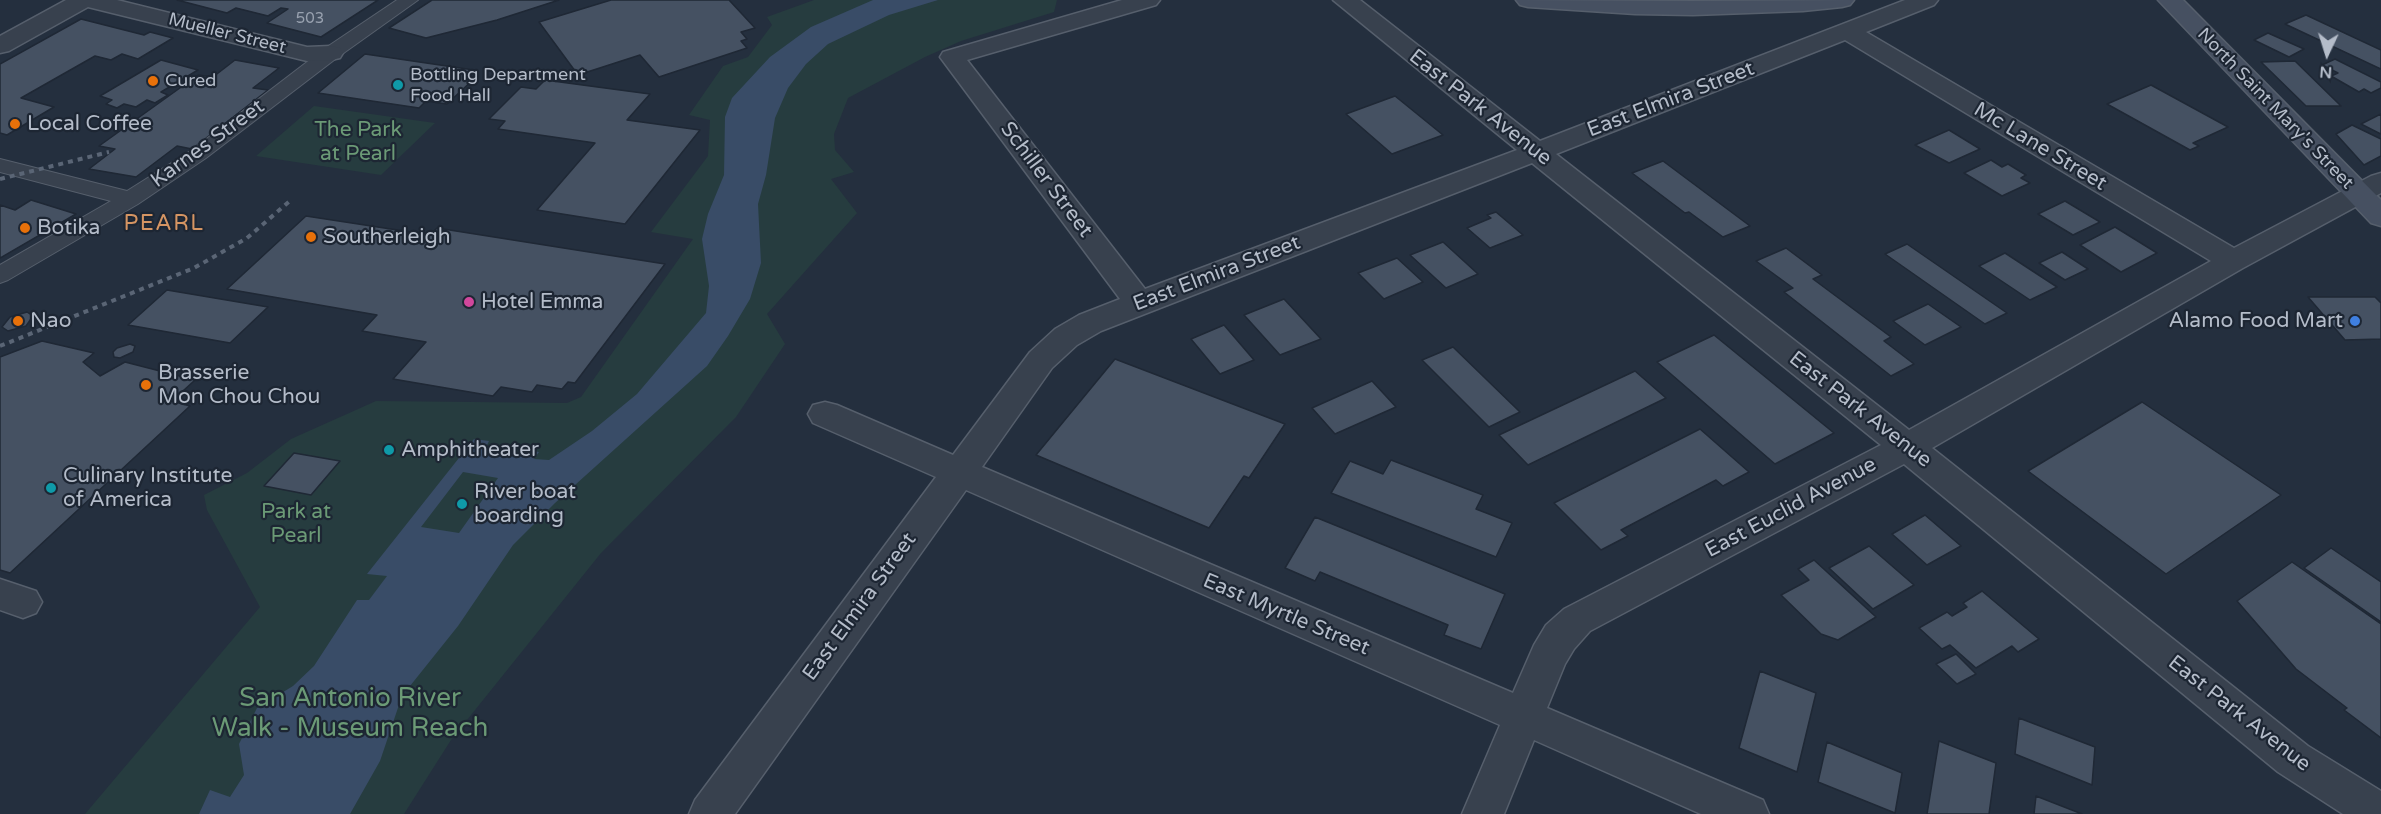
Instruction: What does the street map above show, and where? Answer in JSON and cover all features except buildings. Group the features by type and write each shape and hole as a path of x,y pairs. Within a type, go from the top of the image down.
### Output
{"main road":[{"path":"1528,0 1635,7 1842,0"},
{"name":"North Saint Mary's Street","path":"2170,0 2374,198"}],"street":[{"path":"0,46 86,0"},
{"name":"Mueller Street","path":"86,0 307,54 331,53"},
{"name":"Karnes Street","path":"0,275 130,199 199,154 331,53 409,0"},
{"name":"Schiller Street","path":"1139,303 952,57 1148,0"},
{"name":"East Park Avenue","path":"1345,0 1907,447 2293,759 2380,814"},
{"name":"East Elmira Street","path":"710,814 1041,360 1066,337 1090,323 1139,303 1537,152 1926,0"},
{"name":"Mc Lane Street","path":"1848,32 2233,261"},
{"path":"0,165 130,199"},
{"name":"East Euclid Avenue","path":"1483,814 1548,657 1560,637 1577,620 1907,447 2233,261 2374,198"},
{"name":"East Myrtle Street","path":"825,414 1748,814"}],"green space":[{"name":"San Antonio River Walk - Museum Reach","path":"814,0 1057,0 1054,12 961,41 925,57 848,98 834,134 835,150 854,172 831,179 857,213 767,314 785,344 736,417 601,553 451,740 404,814 85,814 260,607 207,510 204,495 247,473 291,439 376,401 567,403 581,397 693,239 651,232 708,156 710,120 689,115 723,66 748,57 772,25 767,17"},
{"name":"The Park at Pearl","path":"314,106 435,123 381,175 256,156"}],"water":[{"path":"873,0 938,0 889,15 828,44 806,64 788,88 775,118 766,175 758,204 761,263 750,299 728,336 707,366 555,503 513,545 458,626 402,696 380,761 350,814 199,814 210,790 230,797 244,775 239,744 257,708 293,686 314,666 357,600 369,600 387,576 367,574 474,439 489,441 486,447 522,453 525,449 539,452 534,459 549,460 592,431 637,394 706,313 709,286 702,239 708,214 724,175 725,117 732,98 770,57 811,27","holes":["463,472 498,478 459,533 421,527"]}],"railway":[{"path":"0,179 109,152"},
{"path":"0,346 194,268 247,238 291,200"}],"place":[{"name":"Cured","path":"153,81"},
{"name":"Bottling Department Food Hall","path":"398,85"},
{"name":"Local Coffee","path":"15,124"},
{"name":"Botika","path":"25,228"},
{"name":"Southerleigh","path":"311,237"},
{"name":"Hotel Emma","path":"469,302"},
{"name":"Nao","path":"18,321"},
{"name":"Alamo Food Mart","path":"2355,321"},
{"name":"Brasserie Mon Chou Chou","path":"146,385"},
{"name":"Amphitheater","path":"389,450"},
{"name":"Culinary Institute of America","path":"51,488"},
{"name":"River boat boarding","path":"462,504"}],"district":[{"name":"PEARL","path":"164,224"}],"park label":[{"name":"Park at Pearl","path":"296,524"}]}
